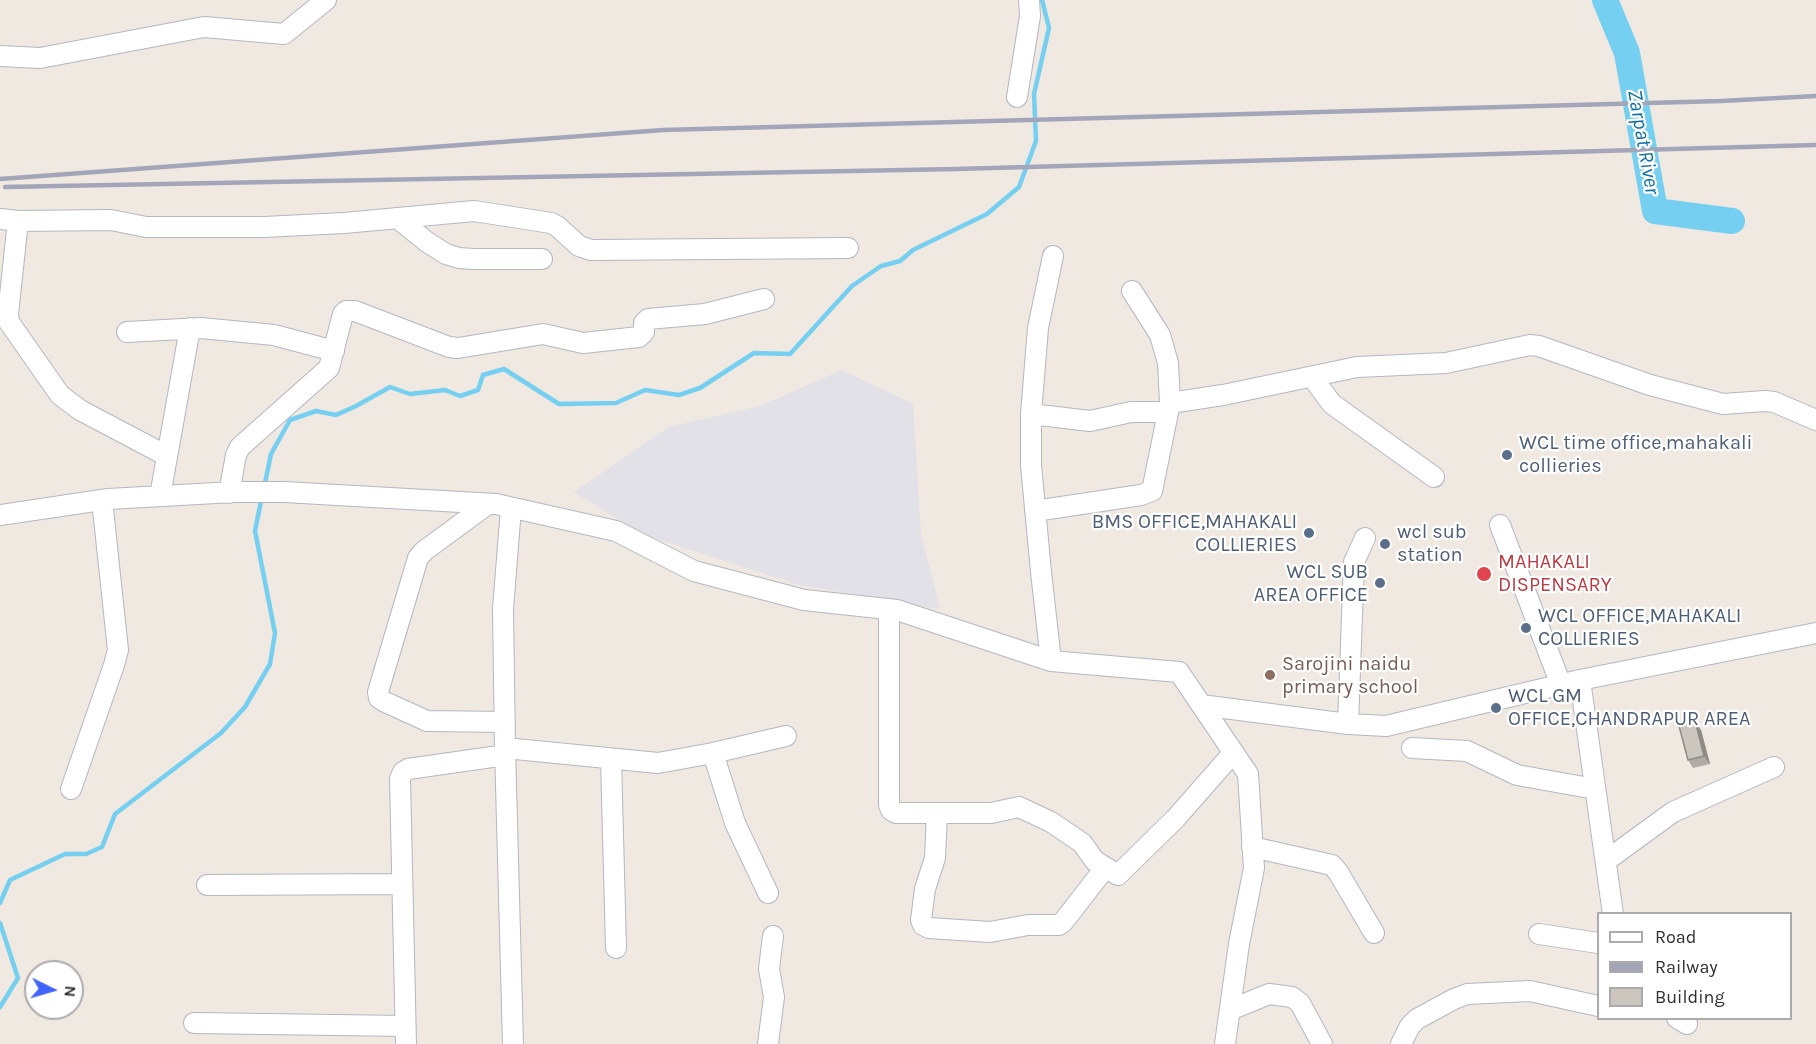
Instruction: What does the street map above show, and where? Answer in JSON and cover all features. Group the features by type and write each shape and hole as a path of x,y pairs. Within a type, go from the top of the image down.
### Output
{"street":[{"path":"0,56 39,58 204,27 284,34 326,0"},
{"path":"1017,96 1031,9 1029,0"},
{"path":"167,456 80,410 60,395 9,322 9,220 111,220 146,227 264,227 474,211 535,220 557,226 579,246 591,250 848,248"},
{"path":"398,218 427,242 446,254 459,258 473,260 542,259"},
{"path":"1051,661 1031,465 1030,414 1038,328 1053,256"},
{"path":"1035,510 1141,495 1152,491 1169,407 1168,363 1160,335 1132,291"},
{"path":"232,492 237,451 325,373 332,363 343,314 350,310 449,347 458,348 543,334 583,343 639,337 644,332 644,323 648,319 705,314 764,299"},
{"path":"160,496 190,328"},
{"path":"127,332 190,328 274,334 334,351"},
{"path":"1030,414 1090,421 1136,411 1169,407 1357,367 1446,363 1530,345 1539,346 1650,385 1723,404 1774,402 1816,420"},
{"path":"1312,377 1332,404 1434,477"},
{"path":"0,515 102,500 232,492 284,492 488,504 616,531 694,571 804,600 897,610 1051,661 1179,672 1248,774 1254,868 1239,944 1225,1044"},
{"path":"71,789 118,650 102,500"},
{"path":"488,504 424,551 418,558 378,692 380,698 385,702 427,722 505,722"},
{"path":"511,508 503,609 513,1044"},
{"path":"1500,525 1561,685"},
{"path":"1348,724 1354,562 1365,538"},
{"path":"889,609 889,805 891,810 901,814 991,813 1019,807 1057,826 1082,843 1095,861 1114,875 1120,874 1176,818 1233,753"},
{"path":"1200,705 1348,724 1386,726 1580,680 1816,633"},
{"path":"1580,680 1613,912"},
{"path":"194,1023 406,1035 400,779 403,772 408,769 506,751 658,763 786,736"},
{"path":"1412,748 1467,751 1517,775 1595,789"},
{"path":"713,753 735,823 768,893"},
{"path":"611,759 615,948"},
{"path":"1607,860 1673,812 1774,767"},
{"path":"937,813 935,858 925,889 921,920 928,928 990,932 1028,925 1059,925 1105,868"},
{"path":"1252,847 1332,865 1374,933"},
{"path":"207,885 402,884"},
{"path":"1539,934 1597,943"},
{"path":"768,1044 774,997 769,969 773,936"},
{"path":"1401,1044 1410,1026 1417,1019 1467,994 1523,990 1597,1006"},
{"path":"1230,1010 1269,994 1292,997 1300,1003 1322,1044"}],"shaded area":[{"path":"842,370 913,404 921,534 940,609 799,585 642,534 574,492 669,427 760,406"}],"building":[{"path":"1695,721 1704,756 1688,760 1679,726"}],"waterway":[{"path":"264,488 271,454 290,420 316,411 336,415 390,387 410,394 445,390 460,396 478,390 483,375 504,369 559,404 616,403 645,390 679,395 700,388 754,353 790,354 852,286 881,266 900,261 913,250 987,214 1019,187 1036,141 1034,94 1049,28 1042,0"},
{"name":"Zarpat River","path":"1605,0 1627,53 1655,211 1732,221"},
{"path":"0,903 10,880 65,854 86,854 102,847 115,814 221,733 245,707 270,664 275,633 255,531 262,496"},
{"path":"0,923 18,978 0,1007"}],"railway":[{"path":"0,179 663,130 1721,101 1816,96"},
{"path":"5,187 956,169 1816,145"}],"place":[{"name":"WCL time office,mahakali collieries","path":"1507,455"},
{"name":"BMS OFFICE,MAHAKALI COLLIERIES","path":"1309,533"},
{"name":"wcl sub station","path":"1385,544"},
{"name":"MAHAKALI DISPENSARY","path":"1484,574"},
{"name":"WCL SUB AREA OFFICE","path":"1380,583"},
{"name":"WCL OFFICE,MAHAKALI COLLIERIES","path":"1526,628"},
{"name":"Sarojini naidu primary school","path":"1270,675"},
{"name":"WCL GM OFFICE,CHANDRAPUR AREA","path":"1496,708"}]}
